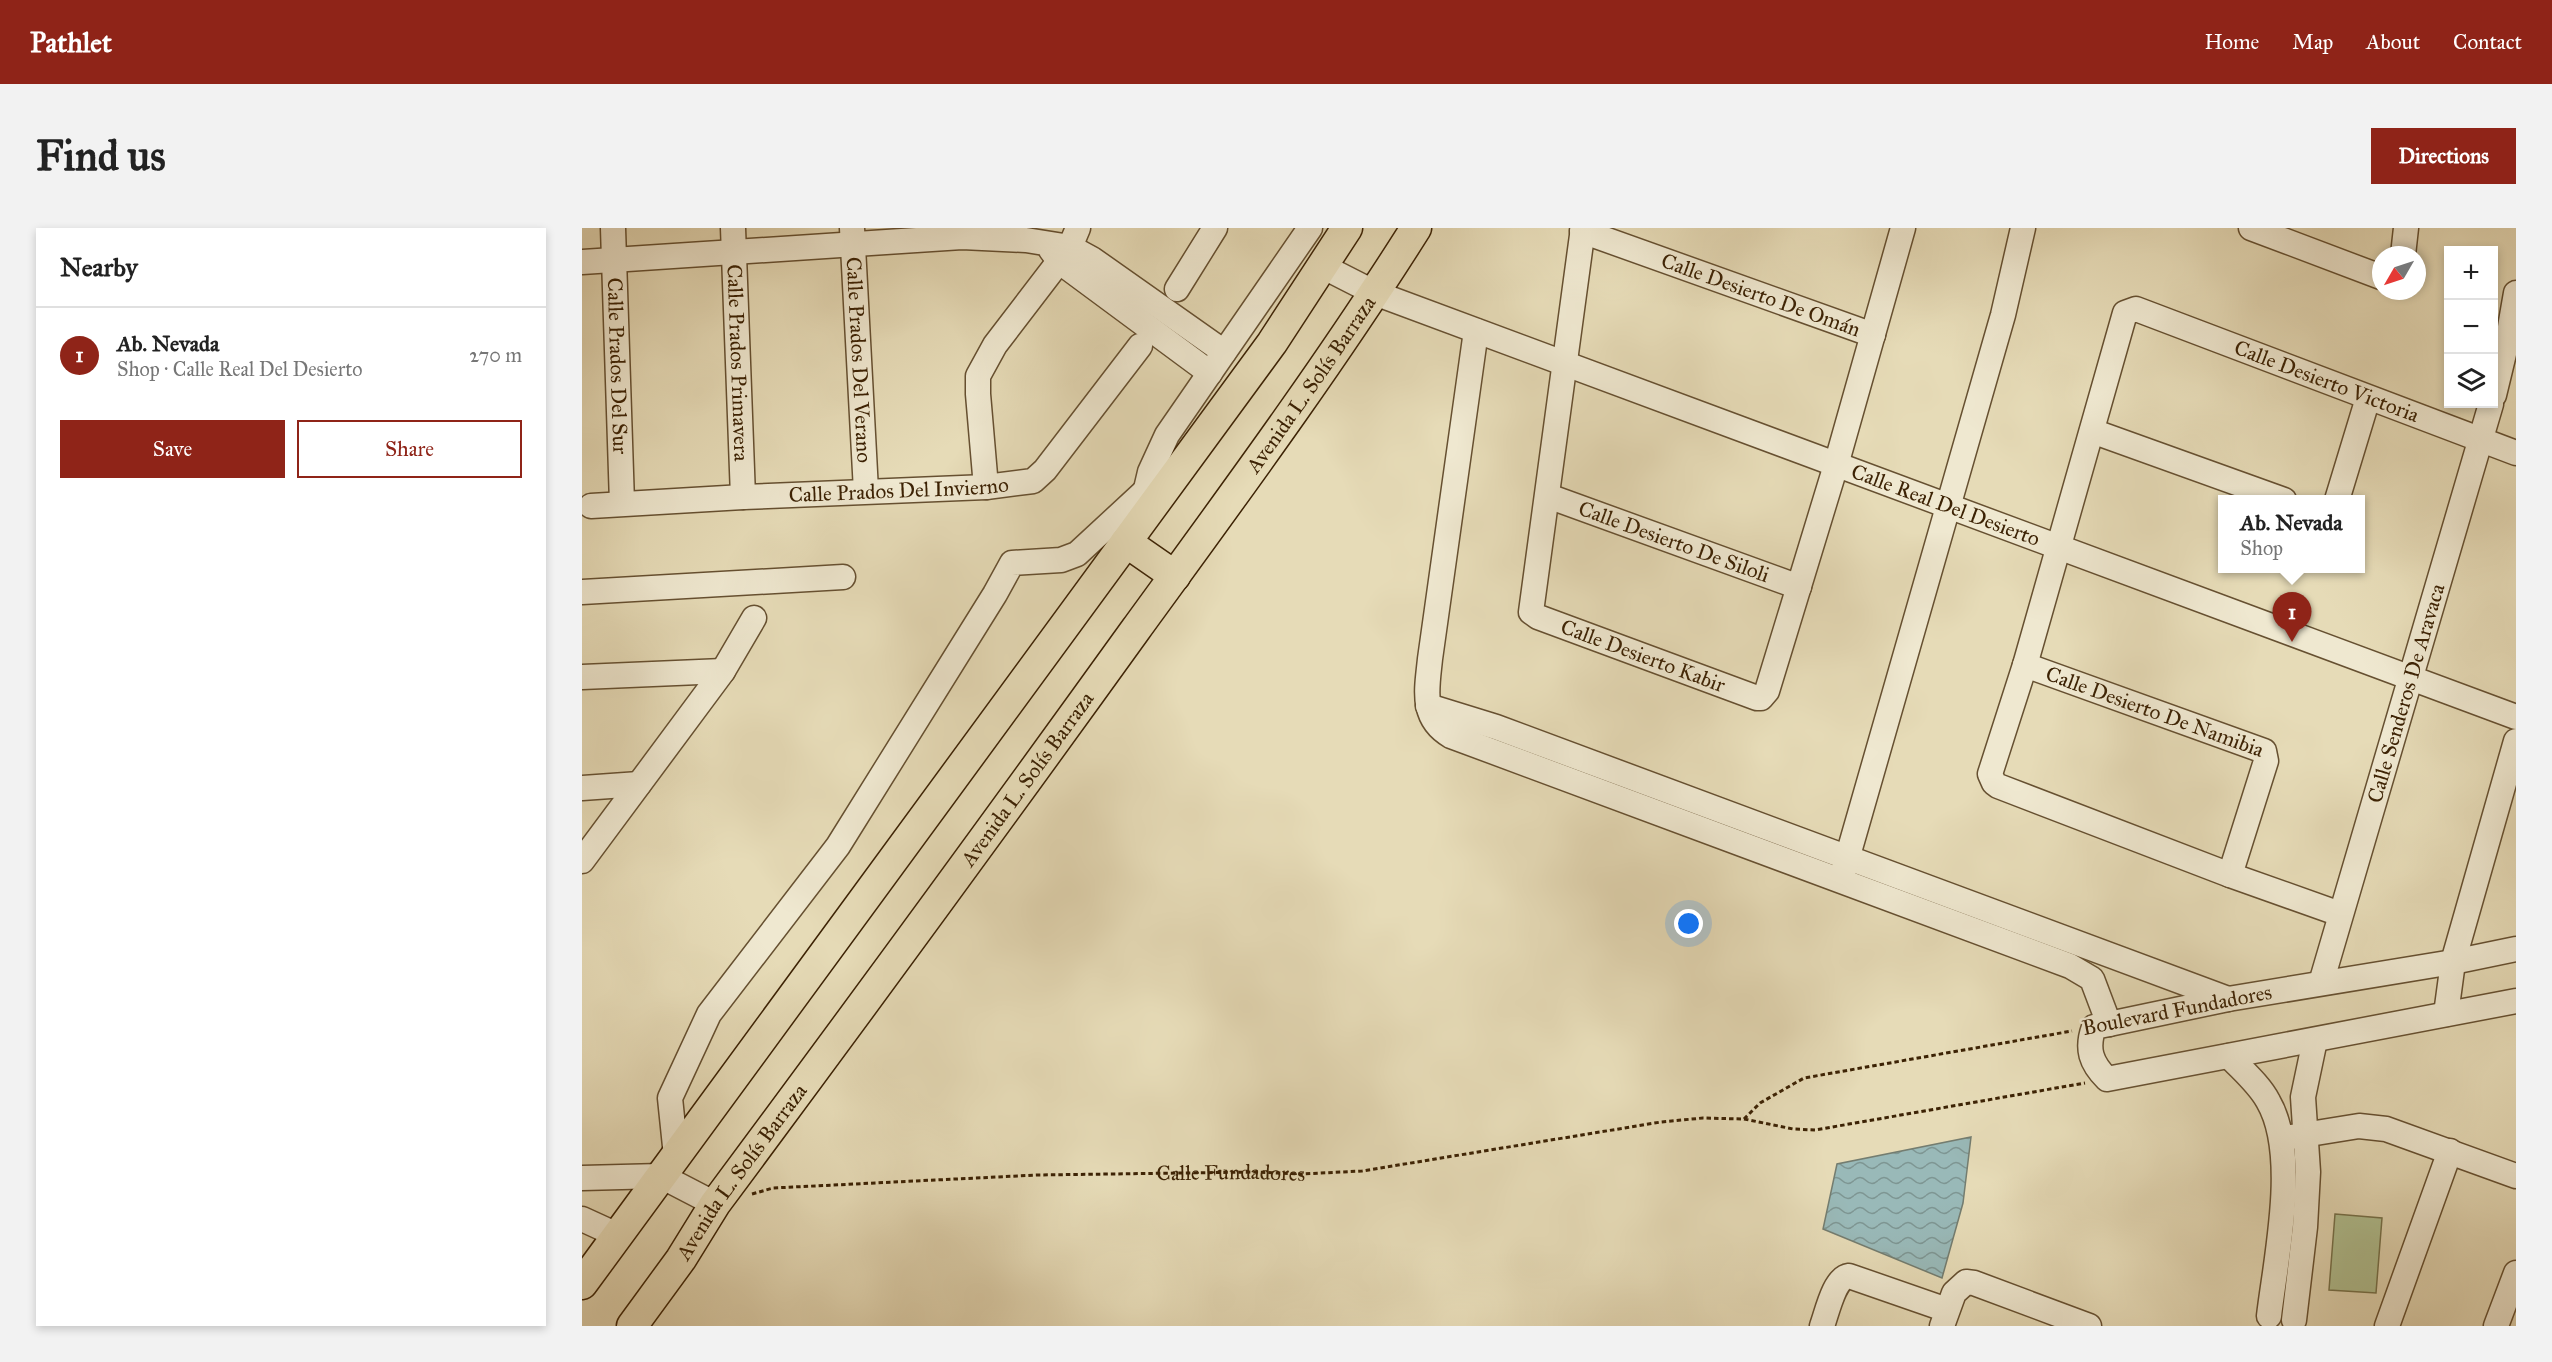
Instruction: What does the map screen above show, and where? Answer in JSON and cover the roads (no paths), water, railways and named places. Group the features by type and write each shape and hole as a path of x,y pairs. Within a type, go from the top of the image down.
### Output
{"main road":[{"path":"582,1284 1272,343 1324,267 1347,228"},
{"name":"Avenida L. Solís Barraza","path":"632,1326 681,1259 716,1204 1175,576 1375,293 1416,228"},
{"path":"1133,532 1175,576"}],"street":[{"name":"Calle Prados Del Sur","path":"613,228 612,260 622,503"},
{"name":"Calle Prados Primavera","path":"733,228 743,497"},
{"path":"1177,289 1215,228"},
{"path":"1133,532 1156,457 1167,435 1310,228"},
{"name":"Calle Desierto Kabir","path":"1582,230 1531,609 1533,614 1761,698 1767,692 1836,465 1903,228"},
{"path":"1844,869 2003,315 2023,228"},
{"path":"2251,228 2372,273"},
{"path":"2404,246 2406,228"},
{"name":"Calle Desierto De Omán","path":"1582,230 1873,335"},
{"path":"582,262 734,252 852,237 1003,238 1063,245 1092,260 1224,352"},
{"name":"Calle Prados Del Verano","path":"852,237 866,491"},
{"path":"1063,245 1210,372"},
{"path":"986,487 978,376 995,345 1063,245"},
{"name":"Calle Real Del Desierto","path":"1324,267 1375,293 2516,717"},
{"path":"2498,376 2516,293"},
{"name":"Calle Desierto Victoria","path":"2136,309 2516,453"},
{"name":"Calle Desierto De Namibia","path":"2136,309 2126,313 2025,665 1990,774 1994,783 2230,875 2340,914"},
{"path":"1476,331 1429,672 1428,706 1496,727 1844,869 2085,973 2096,986 2102,1025 2089,1044 2090,1052 2098,1069 2107,1079 2516,1001"},
{"name":"Calle Prados Del Invierno","path":"591,506 986,487 1026,483 1039,477 1140,346"},
{"path":"2339,495 2368,398"},
{"name":"Calle Senderos De Aravaca","path":"2321,983 2409,677 2490,408"},
{"path":"2092,431 2270,495"},
{"path":"669,1166 670,1098 709,1014 838,846 1012,563 1061,560 1077,554 1144,492"},
{"name":"Calle Desierto De Siloli","path":"1548,496 1799,587"},
{"path":"582,592 843,576"},
{"path":"582,861 723,671 754,618"},
{"name":"Calle Desierto De Namibia","path":"2025,665 2265,751 2266,761 2230,875"},
{"path":"582,677 723,671"},
{"path":"2446,1014 2453,962 2516,741"},
{"path":"582,788 639,784"},
{"path":"1844,869 2228,999"},
{"name":"Boulevard Fundadores","path":"2102,1025 2228,999 2453,962 2516,949"},
{"path":"2229,1056 2268,1101 2276,1117 2281,1139 2283,1191 2281,1225 2259,1321 2282,1316 2298,1323 2308,1172 2303,1097 2315,1040"},
{"path":"2281,1139 2342,1128 2372,1126 2450,1151 2516,1176"},
{"path":"2387,1326 2450,1151"},
{"path":"582,1178 669,1166 716,1204"},
{"path":"582,1219 617,1235"},
{"path":"1822,1326 1838,1281 1844,1276 1849,1276 1945,1318 1958,1287 1966,1282 2089,1326"},
{"path":"2496,1326 2514,1284"}],"water":[{"path":"1971,1137 1963,1203 1942,1278 1823,1229 1837,1164"}],"place":[{"name":"Ab. Nevada","path":"2292,642"}]}
